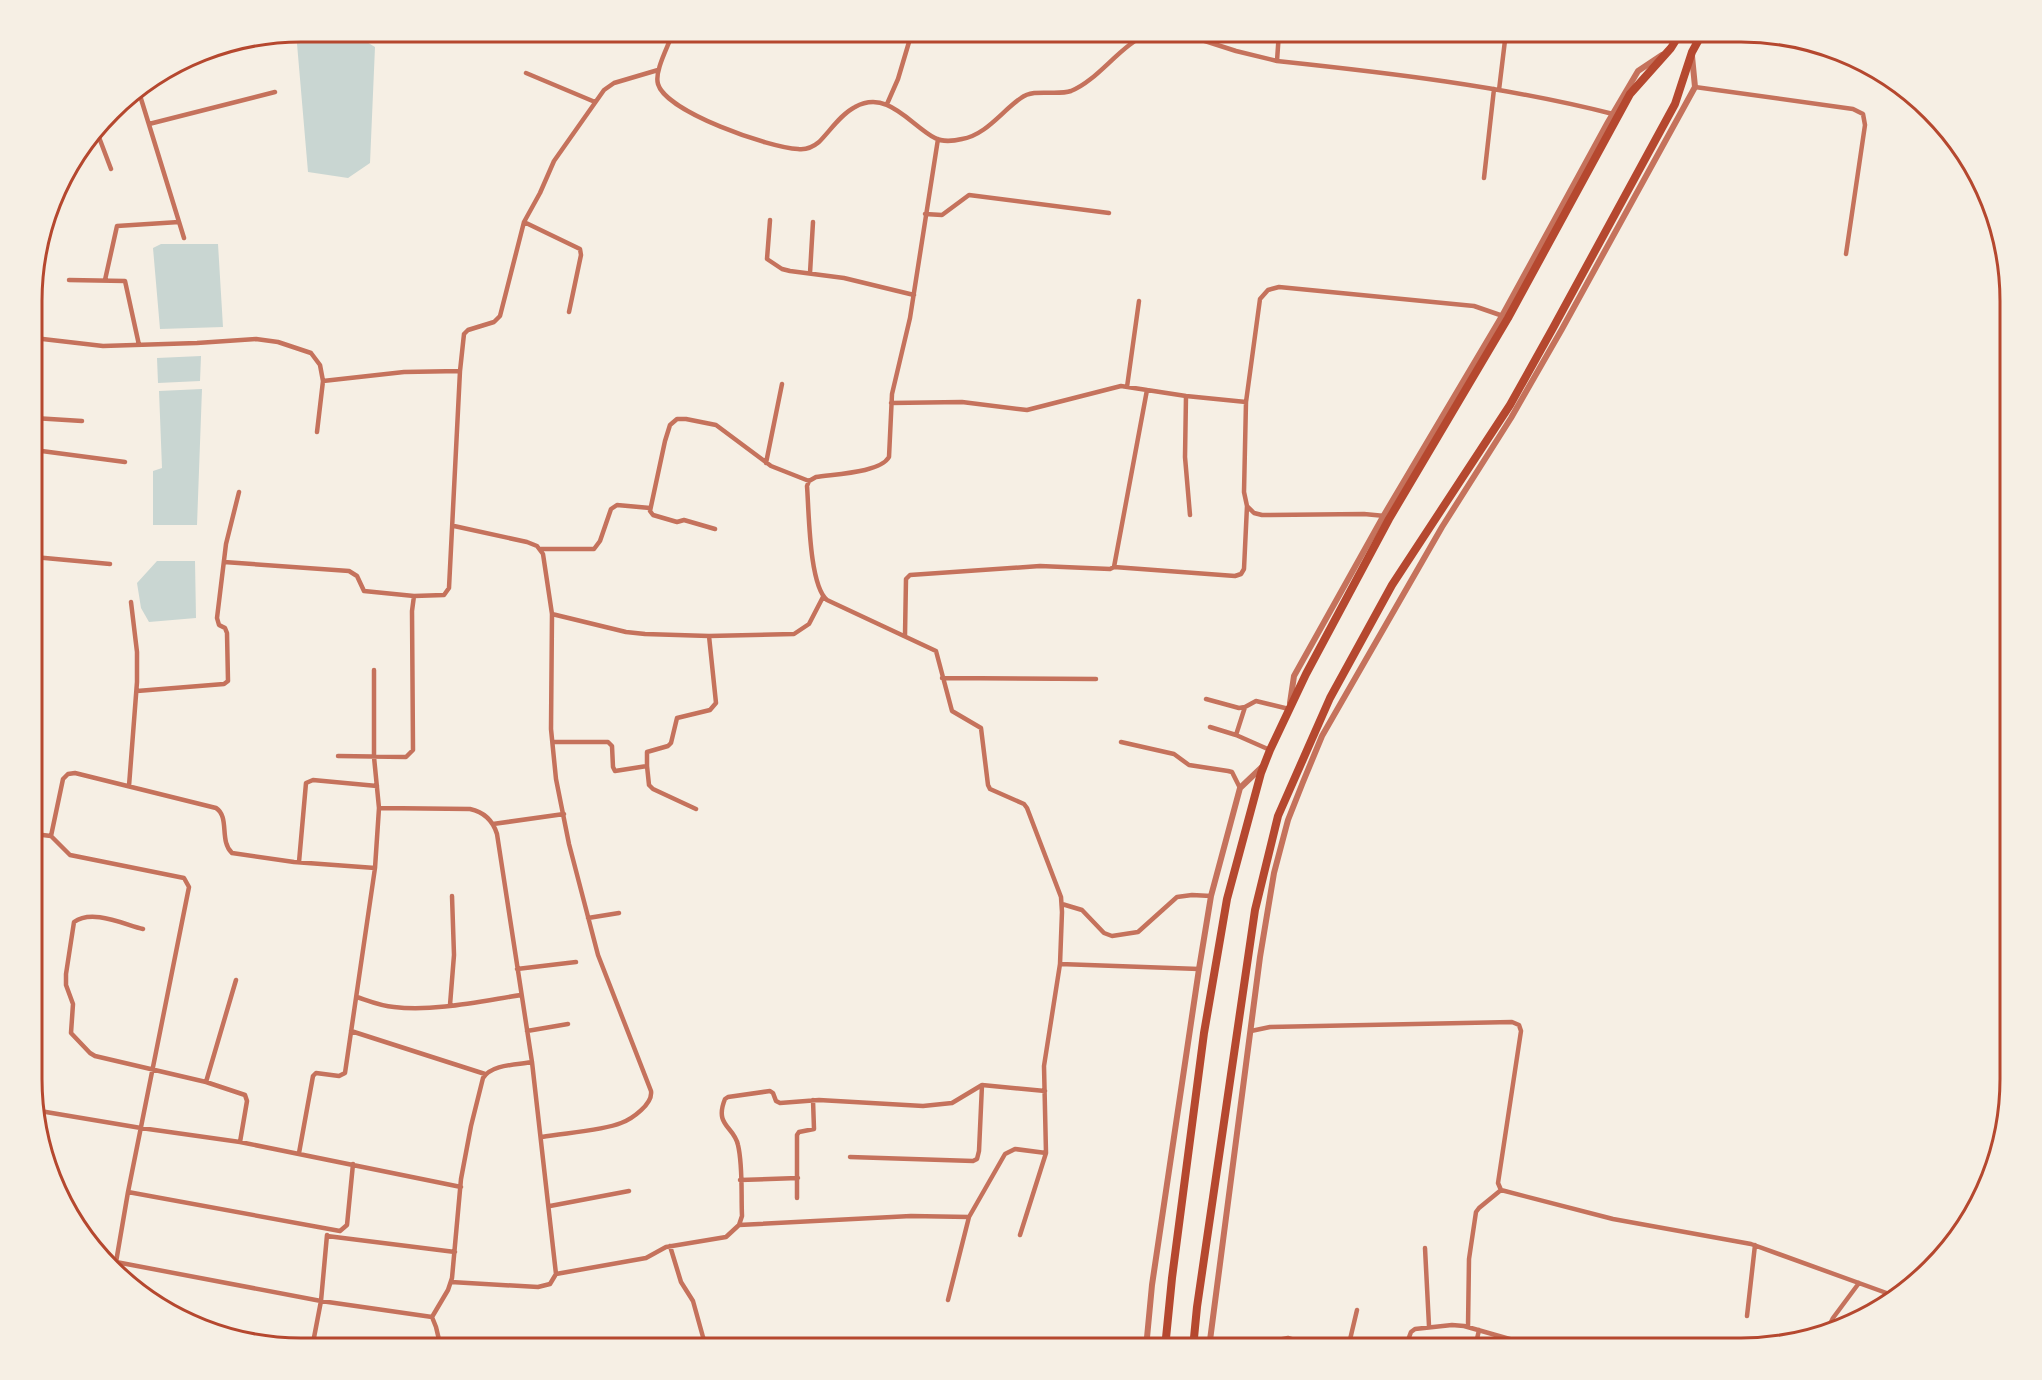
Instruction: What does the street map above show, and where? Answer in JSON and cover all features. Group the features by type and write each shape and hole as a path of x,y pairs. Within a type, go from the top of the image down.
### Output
{"highway":[{"path":"1166,1338 1206,1022 1227,899 1264,765 1289,709 1386,517 1505,317 1630,94 1675,42"},
{"path":"1194,1338 1255,910 1278,816 1330,698 1392,585 1510,405 1675,104 1698,42"}],"street":[{"path":"669,42 658,70 657,81 662,92 687,110 720,127 743,136 801,150 814,146 849,111 858,105 871,102 888,104 938,139 958,140 985,128 1024,96 1056,94 1071,91 1080,86 1132,42"},
{"path":"888,104 909,42"},
{"path":"1205,42 1277,61 1389,73 1496,89 1552,99 1613,114"},
{"path":"1277,61 1278,42"},
{"path":"1484,178 1504,42"},
{"path":"905,635 908,575 1040,566 1110,569 1114,567 1238,575 1244,568 1247,506 1244,492 1246,402 1260,299 1273,288 1291,288 1473,306 1505,317 1638,71 1671,48"},
{"path":"1210,1338 1274,873 1288,820 1323,736 1442,527 1511,417 1562,329 1695,87 1692,52"},
{"path":"224,562 349,571 357,576 364,591 414,596 447,593 454,526 460,371 465,332 494,322 500,316 524,222 554,161 595,102 604,90 614,83 658,70"},
{"path":"526,73 595,102"},
{"path":"1695,87 1854,109 1863,114 1864,125 1846,254"},
{"path":"149,124 274,92"},
{"path":"141,98 184,238"},
{"path":"99,139 111,169"},
{"path":"715,529 684,520 677,522 653,515 650,508 665,441 670,425 677,419 716,425 766,463 808,481 816,477 875,468 886,463 890,451 891,403 914,295 938,139"},
{"path":"925,214 942,215 969,195 1109,213"},
{"path":"770,220 767,259 785,270 844,278 914,295"},
{"path":"105,280 117,226 179,222"},
{"path":"524,222 580,249 581,255 569,312"},
{"path":"810,273 813,222"},
{"path":"69,280 122,280 126,284 139,345"},
{"path":"1127,387 1139,301"},
{"path":"1553,328 1562,329"},
{"path":"42,339 93,345 256,339 278,342 311,353 320,364 323,381 317,432"},
{"path":"323,381 404,372 460,371"},
{"path":"766,463 782,384"},
{"path":"891,403 962,402 1027,410 1112,387 1246,402"},
{"path":"1114,567 1147,390"},
{"path":"1186,396 1185,457 1190,515"},
{"path":"42,418 82,421"},
{"path":"42,451 125,462"},
{"path":"552,614 634,633 709,636 794,634 809,624 823,597 812,554 808,481"},
{"path":"136,691 224,684 228,681 226,630 219,625 217,618 224,562 239,492"},
{"path":"454,526 517,539 541,549 594,549 600,541 611,509 617,506 650,508"},
{"path":"1247,506 1254,513 1270,516 1386,517"},
{"path":"541,549 552,614 550,708 552,742 556,779 569,844 598,955 652,1096 648,1103 619,1124 542,1137"},
{"path":"42,558 110,564"},
{"path":"338,756 406,757 413,750 412,611 414,596"},
{"path":"823,597 936,651 952,711 981,728 987,781 990,789 1028,808 1062,904 1060,964 1045,1053 1046,1153 1020,1235"},
{"path":"129,786 136,691 136,652 131,602"},
{"path":"696,809 653,789 650,785 647,752 668,746 677,718 710,710 716,703 709,636"},
{"path":"299,1153 313,1076 316,1073 343,1075 357,998 375,868 379,808 374,758 374,670"},
{"path":"942,678 1096,679"},
{"path":"1206,699 1239,708 1256,701 1289,709"},
{"path":"1236,735 1245,707"},
{"path":"1210,727 1236,735 1270,750"},
{"path":"552,742 608,742 612,746 615,771 647,766"},
{"path":"1121,742 1174,754 1189,765 1232,772 1240,788"},
{"path":"1147,1338 1152,1285 1211,896 1240,788 1264,765"},
{"path":"51,836 63,779 68,774 75,773 220,811 226,846 232,853 299,862 375,868"},
{"path":"299,862 306,783 313,780 377,786"},
{"path":"379,808 470,810 483,814 493,824 497,834 518,969 542,1137 556,1274 550,1284 538,1287 451,1282"},
{"path":"493,824 564,814"},
{"path":"42,835 51,836 70,855 123,864 184,879 189,887 151,1069 116,1260"},
{"path":"1062,904 1082,910 1104,933 1112,936 1138,932 1177,897 1192,894 1211,896"},
{"path":"450,1005 454,955 452,896"},
{"path":"588,918 619,913"},
{"path":"142,929 92,916 81,917 74,922 66,980 73,1004 70,1030 73,1036 95,1056 206,1082 247,1096 240,1142"},
{"path":"518,969 576,962"},
{"path":"1060,964 1199,969"},
{"path":"206,1082 236,980"},
{"path":"357,998 394,1007 450,1005 521,995"},
{"path":"1251,1031 1282,1027 1512,1023 1519,1025 1521,1031 1498,1183 1501,1190"},
{"path":"527,1031 568,1024"},
{"path":"351,1031 485,1074 499,1068 532,1062"},
{"path":"432,1317 451,1282 461,1187 471,1126 485,1074"},
{"path":"556,1274 646,1258 670,1246 722,1239 739,1226 742,1216 738,1144 723,1122 722,1105 725,1099 770,1091 778,1102 813,1100 916,1106 952,1103 982,1085 1045,1091"},
{"path":"849,1157 973,1161 977,1159 982,1085"},
{"path":"797,1198 797,1135 799,1132 814,1129 813,1100"},
{"path":"44,1112 240,1142 461,1187"},
{"path":"948,1300 969,1217 1005,1155 1015,1149 1046,1153"},
{"path":"128,1192 340,1231 347,1225 353,1164"},
{"path":"740,1180 798,1178"},
{"path":"1501,1190 1613,1219 1755,1245 1886,1293"},
{"path":"1468,1327 1469,1259 1476,1212 1501,1190"},
{"path":"550,1206 629,1191"},
{"path":"739,1226 911,1216 969,1217"},
{"path":"314,1338 321,1301 328,1229"},
{"path":"327,1236 455,1252"},
{"path":"1747,1316 1755,1245"},
{"path":"670,1246 681,1282 693,1301 704,1338"},
{"path":"1425,1248 1429,1326"},
{"path":"118,1262 321,1301 432,1317"},
{"path":"1831,1321 1859,1283"},
{"path":"1350,1338 1357,1310"},
{"path":"432,1317 439,1338"},
{"path":"1409,1338 1411,1332 1419,1327 1452,1325 1507,1338"},
{"path":"1477,1338 1479,1330"}],"shaded area":[{"path":"297,42 367,42 375,47 370,163 348,178 308,172"},
{"path":"161,244 218,244 223,327 160,329 153,248"},
{"path":"201,356 200,381 158,383 157,358"},
{"path":"202,389 197,525 153,525 153,471 162,468 159,391"},
{"path":"157,561 195,561 196,618 149,622 141,608 137,583"}]}
